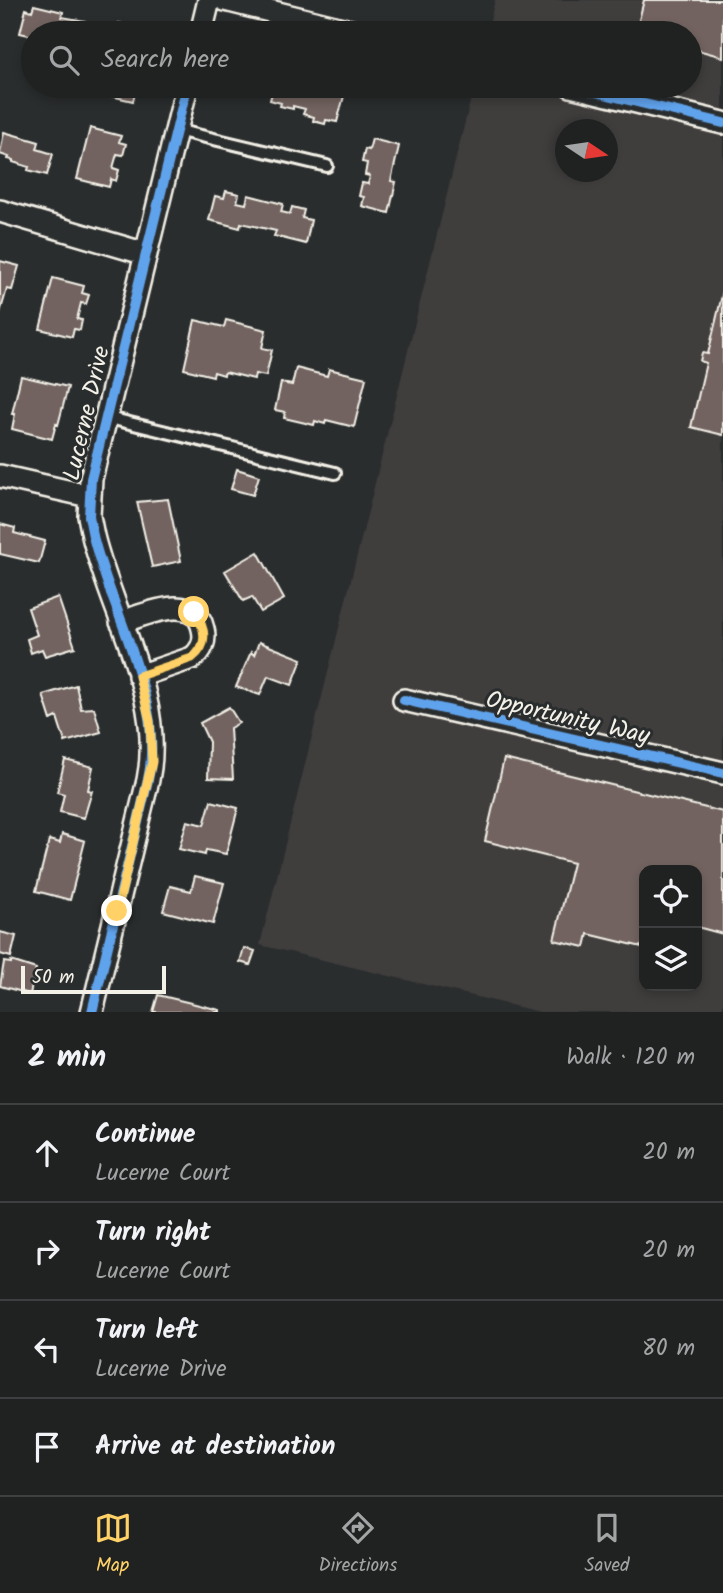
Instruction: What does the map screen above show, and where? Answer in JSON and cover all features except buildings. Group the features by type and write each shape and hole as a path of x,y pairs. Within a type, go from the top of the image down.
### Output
{"street":[{"path":"204,21 209,0"},
{"path":"225,0 310,21"},
{"name":"Lucerne Drive","path":"92,1012 152,762 150,721 139,676 97,557 89,516 89,496 184,98"},
{"path":"622,98 723,122"},
{"path":"0,211 146,254"},
{"path":"0,476 89,496"},
{"path":"121,622 176,607 194,612 205,633 203,645 192,658 139,676"},
{"name":"Opportunity Way","path":"404,700 723,773"}],"lane":[{"path":"176,130 327,166"},
{"path":"106,417 335,473"}],"shaded area":[{"path":"495,0 723,0 723,1012 540,1012 260,945 471,98 702,98 702,21 490,21"}],"cycle path":[{"path":"92,1012 148,780 151,749 143,687 93,536 89,516 91,479 184,98"},
{"path":"620,98 723,123"},
{"path":"404,700 723,773"}],"route":[{"path":"117,911 152,762 150,721 139,676 192,658 198,653 205,633 194,612"}]}
